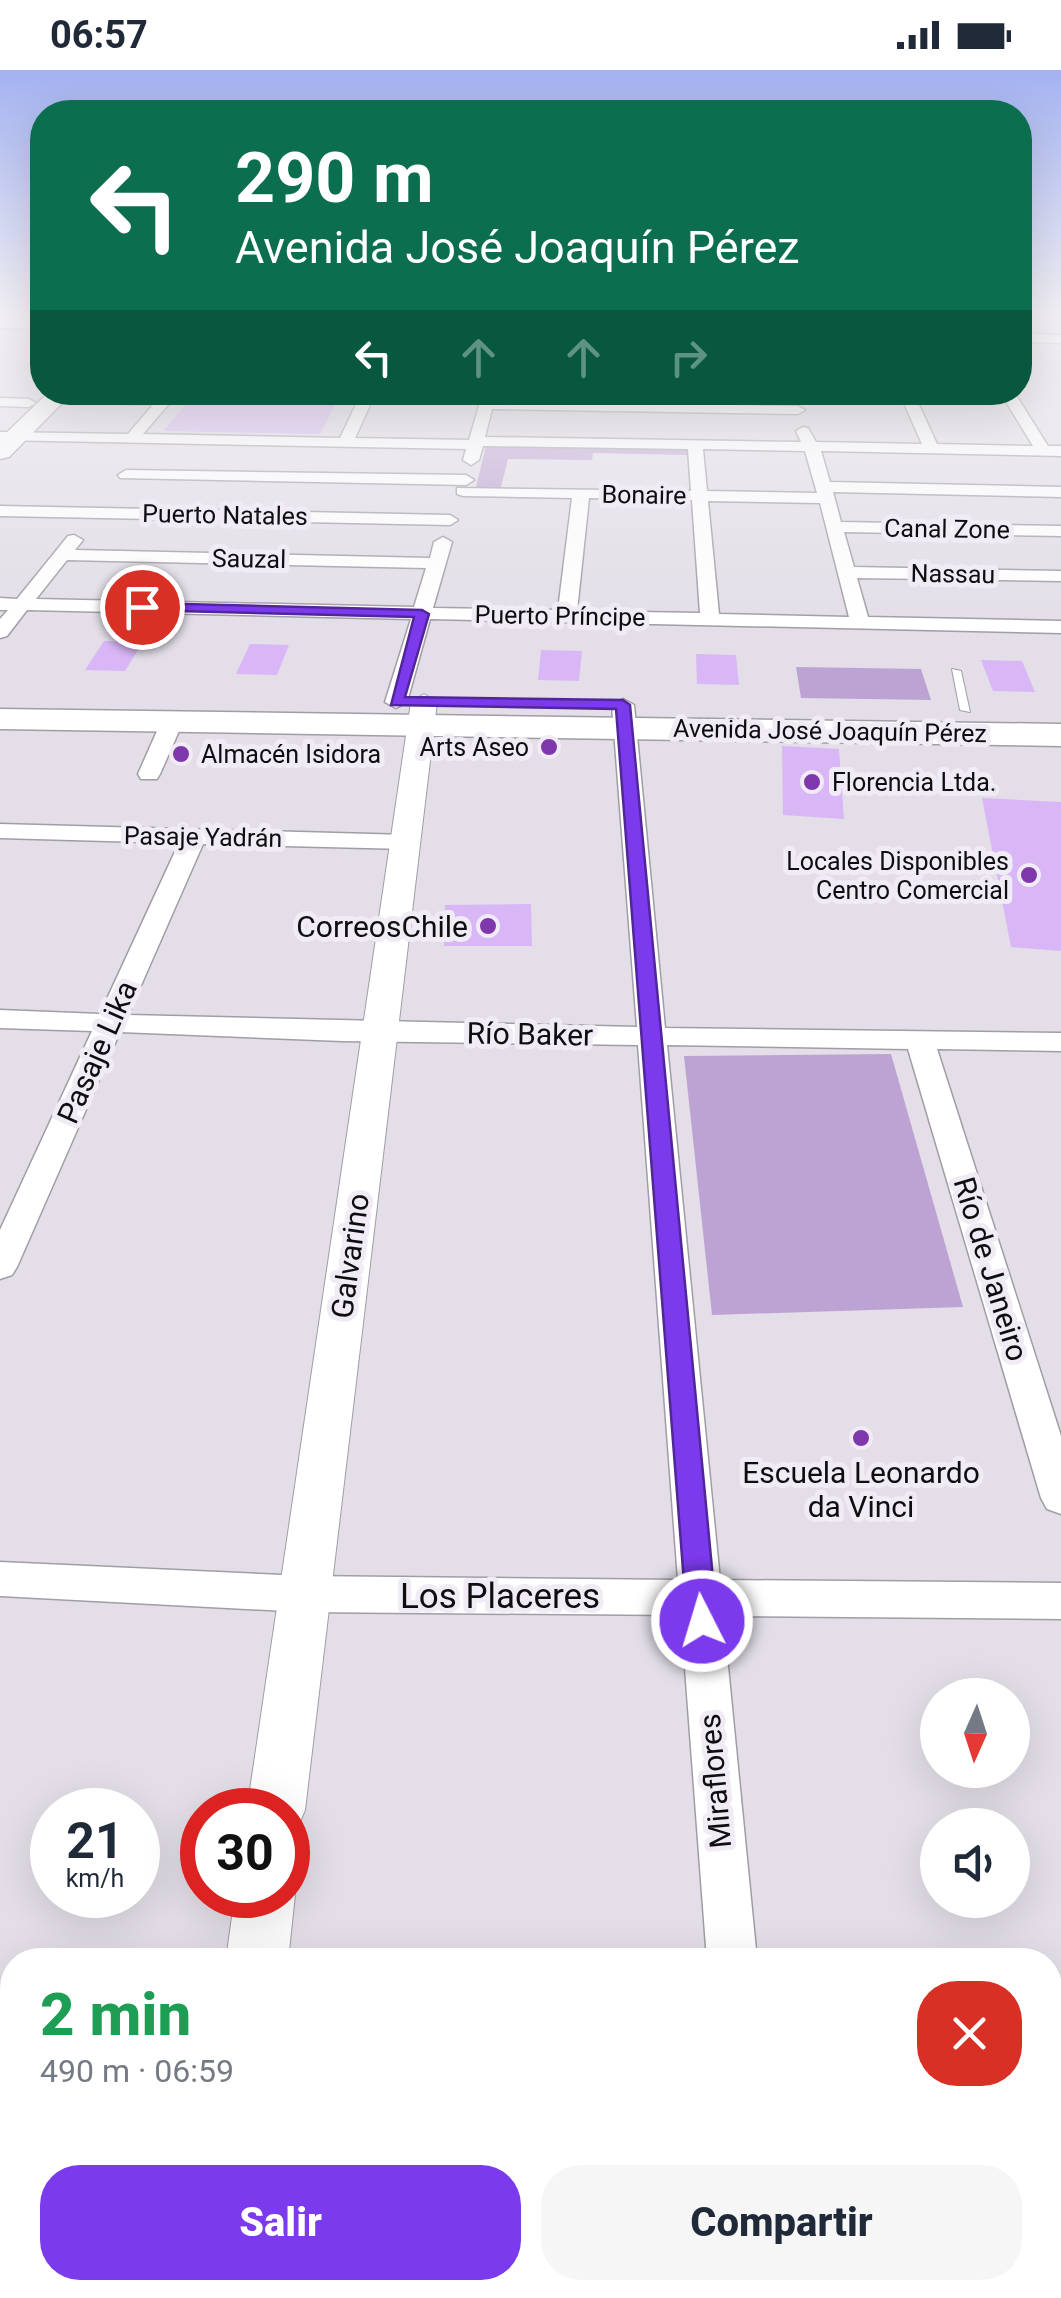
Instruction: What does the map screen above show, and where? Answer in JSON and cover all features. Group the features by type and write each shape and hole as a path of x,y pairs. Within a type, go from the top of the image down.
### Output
{"main road":[{"path":"4,438 20,417"},
{"path":"4,438 31,417"},
{"name":"Avenida José Joaquín Pérez","path":"0,699 887,721 1061,735"},
{"name":"Avenida José Joaquín Pérez","path":"0,719 172,722 413,709"},
{"name":"Avenida José Joaquín Pérez","path":"887,721 966,710 1061,711"}],"street":[{"path":"132,438 150,417"},
{"path":"345,442 357,417"},
{"path":"413,709 422,614 483,417"},
{"path":"801,417 860,623"},
{"path":"917,417 931,448"},
{"path":"1023,417 1043,450"},
{"path":"4,438 1061,451"},
{"path":"0,632 155,439"},
{"path":"695,444 710,620"},
{"name":"Bonaire","path":"111,494 464,486 581,494 699,496 1061,492"},
{"name":"Puerto Natales","path":"0,511 111,494 450,520"},
{"path":"567,616 581,494"},
{"name":"Canal Zone","path":"834,527 1061,531"},
{"name":"Sauzal","path":"62,555 437,563"},
{"name":"Nassau","path":"846,572 1061,576"},
{"name":"Puerto Príncipe","path":"0,604 1061,628"},
{"name":"Galvarino","path":"279,1788 407,842 413,709"},
{"name":"Miraflores","path":"623,716 731,1948"},
{"path":"149,774 172,722"},
{"name":"Pasaje Yadrán","path":"0,832 407,842"},
{"name":"Pasaje Lika","path":"0,1267 194,836"},
{"name":"Río Baker","path":"0,1019 381,1032 1061,1042"},
{"name":"Río de Janeiro","path":"920,1040 1061,1498"},
{"name":"Los Placeres","path":"0,1579 304,1594 1061,1600"},
{"path":"258,1948 262,1918"}],"lane":[{"path":"956,671 966,710"}],"shaded area":[{"path":"486,446 688,450 687,455 593,453 592,460 508,459 501,487 476,487"},
{"path":"796,667 921,669 931,700 801,698"},
{"path":"891,1054 963,1307 712,1315 684,1056"}],"building":[{"path":"175,417 329,417 320,434 164,431"},
{"path":"104,641 143,642 125,671 85,670"},
{"path":"250,644 289,645 277,675 236,674"},
{"path":"541,650 582,651 579,681 538,680"},
{"path":"696,654 736,655 739,685 697,684"},
{"path":"981,660 1022,661 1035,692 993,691"},
{"name":"Florencia Ltda.","path":"782,746 839,749 844,819 783,815"},
{"name":"Locales Disponibles Centro Comercial","path":"982,798 1061,802 1061,951 1011,947"},
{"name":"CorreosChile","path":"531,904 532,946 444,946 445,905"}],"place":[{"name":"Arts Aseo","path":"549,747"},
{"name":"Almacén Isidora","path":"181,754"},
{"name":"Florencia Ltda.","path":"812,782"},
{"name":"Locales Disponibles Centro Comercial","path":"1029,875"},
{"name":"CorreosChile","path":"488,926"},
{"name":"Escuela Leonardo da Vinci","path":"861,1438"}],"route":[{"path":"142,607 422,614 396,702 623,705 702,1621"}]}
